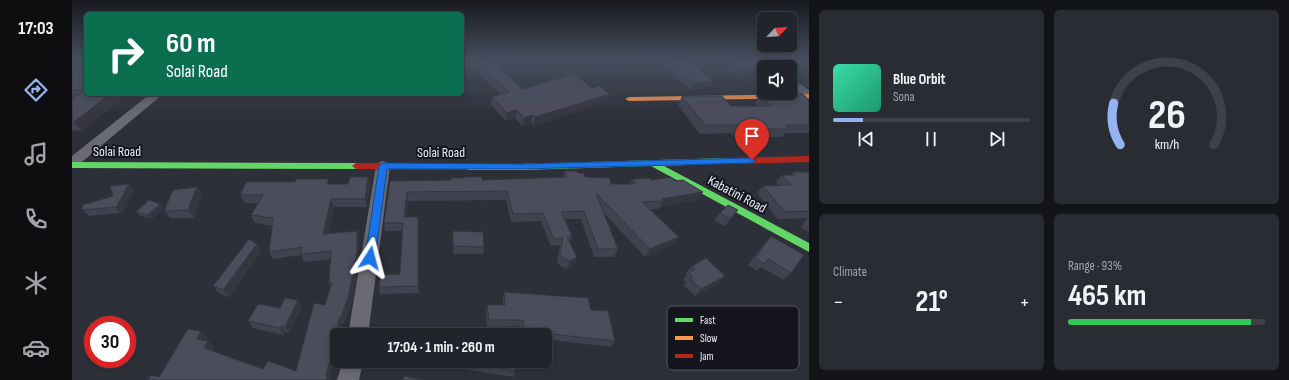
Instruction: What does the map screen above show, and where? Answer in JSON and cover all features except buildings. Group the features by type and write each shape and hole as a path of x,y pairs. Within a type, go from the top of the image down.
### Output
{"main road":[{"path":"629,99 809,96"},
{"name":"Solai Road","path":"72,164 521,166 809,159"},
{"name":"Kabatini Road","path":"652,163 809,248"}],"street":[{"path":"797,87 809,96"},
{"path":"72,156 145,96"},
{"path":"72,164 155,96"},
{"path":"359,328 383,166"},
{"path":"348,380 351,368"}],"traffic: fast":[{"path":"467,167 521,167 727,161"},
{"path":"652,163 809,248"},
{"path":"72,165 356,166"}],"traffic: slow":[{"path":"629,99 809,96"}],"traffic: jam":[{"path":"727,161 809,159"},
{"path":"356,166 467,167"}],"route":[{"path":"370,258 383,166 521,166 752,160"}]}
